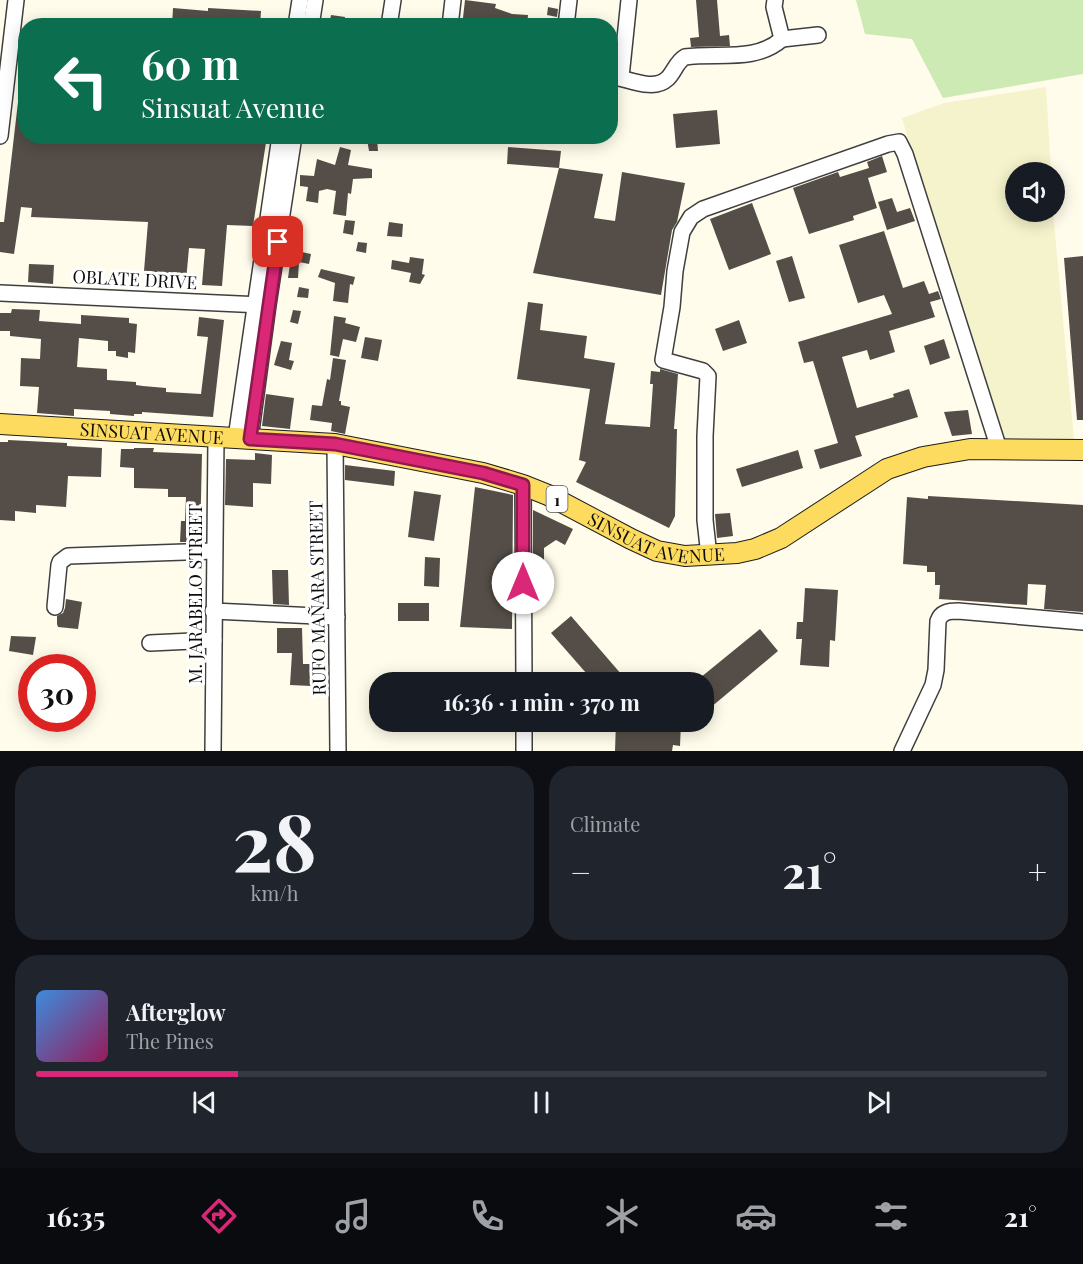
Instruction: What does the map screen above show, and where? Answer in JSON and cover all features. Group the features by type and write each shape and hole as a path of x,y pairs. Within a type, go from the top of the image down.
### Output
{"main road":[{"name":"SINSUAT AVENUE","path":"0,424 335,444 483,473 523,485 548,495 631,539 657,550 685,556 709,556 755,549 781,538 868,480 896,465 941,453 970,449 1083,450"}],"street":[{"path":"0,136 5,65 16,0"},
{"path":"297,18 300,0"},
{"path":"312,18 315,0"},
{"path":"391,18 393,0"},
{"path":"451,18 453,0"},
{"path":"567,18 569,0"},
{"path":"618,64 629,0"},
{"path":"775,0 774,7 782,39"},
{"path":"618,76 655,85 667,79 678,62 685,57 747,55 763,51 782,39 818,35"},
{"path":"709,556 705,520 708,376 703,371 663,360 682,232 691,217 703,209 899,142 905,154 999,449"},
{"path":"243,438 262,305 279,144"},
{"path":"262,305 292,144"},
{"name":"OBLATE DRIVE","path":"0,293 262,305"},
{"name":"M. JARABELO STREET","path":"213,751 216,436"},
{"name":"RUFO MAÑARA STREET","path":"335,444 338,751"},
{"path":"523,485 524,672"},
{"path":"55,607 59,565 68,556 214,551"},
{"path":"213,611 337,617"},
{"path":"902,751 933,684 936,670 938,621 942,614 958,611 1083,622"},
{"path":"150,643 214,640"},
{"path":"524,732 524,751"}],"shaded area":[{"path":"1046,87 1050,162 1005,162 1005,222 1054,222 1074,439 999,442 902,118 944,103"}],"green space":[{"path":"856,0 1083,0 1083,74 943,98 912,39 865,34"}],"building":[{"path":"465,0 496,4 495,8 512,14 528,15 528,18 463,18"},
{"path":"696,0 717,0 720,36 729,35 730,46 691,47 690,38 699,37"},
{"path":"548,7 558,9 557,17 547,15"},
{"path":"173,8 208,11 208,8 261,11 261,18 172,18"},
{"path":"331,15 345,17 345,18 330,18"},
{"path":"18,102 18,144 266,144 253,226 227,225 222,286 202,285 205,249 189,248 186,281 165,279 165,273 144,271 148,222 31,217 32,208 21,207 14,254 0,252 0,222 4,222"},
{"path":"717,110 720,144 676,148 673,114"},
{"path":"368,144 377,144 378,151 369,151"},
{"path":"340,147 351,150 348,165 372,169 372,178 353,179 351,194 348,193 346,216 333,214 336,191 327,189 319,191 318,203 306,201 308,187 300,186 300,175 314,176 317,159 335,165"},
{"path":"508,147 561,151 559,168 507,164"},
{"path":"882,156 887,172 868,178 877,208 853,216 854,220 809,234 793,188 838,172 840,177 869,168 867,162"},
{"path":"559,168 603,174 594,218 615,221 622,172 685,183 677,222 672,230 661,295 533,273"},
{"path":"892,198 897,212 910,208 915,221 887,230 878,202"},
{"path":"752,203 771,254 729,270 710,219"},
{"path":"345,220 355,221 353,235 343,233"},
{"path":"389,222 403,224 402,237 387,236"},
{"path":"884,231 903,288 924,281 929,294 938,291 941,299 930,302 935,317 889,331 895,352 870,360 867,350 842,357 857,408 894,397 893,394 909,389 918,417 855,436 862,456 820,469 814,450 838,443 813,361 804,363 798,342 892,314 884,295 858,303 839,245"},
{"path":"358,242 367,243 366,253 356,251"},
{"path":"292,250 311,254 309,264 299,262 298,278 288,278"},
{"path":"792,256 805,298 789,302 776,261"},
{"path":"1083,256 1083,420 1077,420 1064,258"},
{"path":"410,257 424,259 422,274 425,275 420,284 409,282 411,273 391,269 392,260 409,263"},
{"path":"29,264 54,265 53,284 28,282"},
{"path":"321,269 355,277 353,285 350,284 348,303 333,301 335,283 318,277"},
{"path":"299,287 309,289 308,298 297,297"},
{"path":"528,302 543,304 540,330 587,336 584,358 615,363 605,424 650,427 653,384 650,384 651,371 660,372 660,369 678,374 674,429 677,429 675,516 669,528 576,482 586,462 579,460 590,389 517,379"},
{"path":"12,309 40,310 39,321 81,324 81,315 129,318 129,323 137,324 135,353 128,352 128,358 116,356 116,351 108,351 108,341 79,338 77,367 107,369 107,380 136,382 136,385 166,388 166,392 201,394 208,337 197,336 199,317 224,320 213,417 142,412 134,416 110,414 110,411 74,409 74,416 37,413 39,387 20,386 21,358 40,359 41,339 10,336 10,331 0,331 0,313 11,313"},
{"path":"293,310 301,311 298,324 290,322"},
{"path":"334,316 346,318 345,323 360,327 356,342 343,339 339,357 330,355"},
{"path":"739,320 747,343 723,351 715,329"},
{"path":"365,337 382,340 378,361 361,358"},
{"path":"944,339 950,358 930,365 924,346"},
{"path":"281,341 292,343 289,360 294,361 291,370 274,365"},
{"path":"333,358 346,360 339,401 341,405 350,407 345,434 331,431 332,423 310,420 312,405 322,406 327,379 330,380"},
{"path":"266,394 294,398 290,429 262,426"},
{"path":"968,410 972,434 952,436 944,412"},
{"path":"8,440 67,443 67,446 102,448 101,477 68,476 66,507 36,505 36,513 15,511 15,521 0,520 0,442 8,442"},
{"path":"154,448 153,452 202,454 200,542 180,542 181,521 185,521 186,497 168,497 168,489 134,488 134,468 120,467 121,449"},
{"path":"798,450 803,468 742,487 736,469"},
{"path":"255,453 272,455 271,484 253,483 253,507 225,505 226,459 255,460"},
{"path":"345,465 395,471 394,486 345,480"},
{"path":"475,487 513,495 512,629 460,627"},
{"path":"414,491 441,495 434,541 408,537"},
{"path":"928,496 1083,505 1083,612 1044,609 1046,585 1028,584 1027,605 939,599 940,585 935,585 935,572 927,572 927,566 903,564 907,497 928,499"},
{"path":"533,510 573,529 565,545 556,540 544,548 544,597 533,596"},
{"path":"730,513 733,536 717,538 715,514"},
{"path":"425,557 440,558 439,587 424,586"},
{"path":"272,570 288,570 289,605 273,604"},
{"path":"805,588 838,590 835,641 830,640 829,667 800,665 802,639 796,639 797,622 803,622"},
{"path":"66,599 82,602 78,629 58,627 57,616 63,613"},
{"path":"398,603 429,603 429,621 398,621"},
{"path":"571,616 619,672 585,672 551,633"},
{"path":"277,628 302,628 303,664 312,664 311,686 290,685 292,653 277,653"},
{"path":"760,629 778,651 714,705 714,672 707,672"},
{"path":"11,636 36,637 33,654 9,651"},
{"path":"616,732 681,732 680,746 673,745 672,751 615,751"}],"route":[{"path":"278,242 250,439 335,444 483,473 523,485 523,583"}]}
